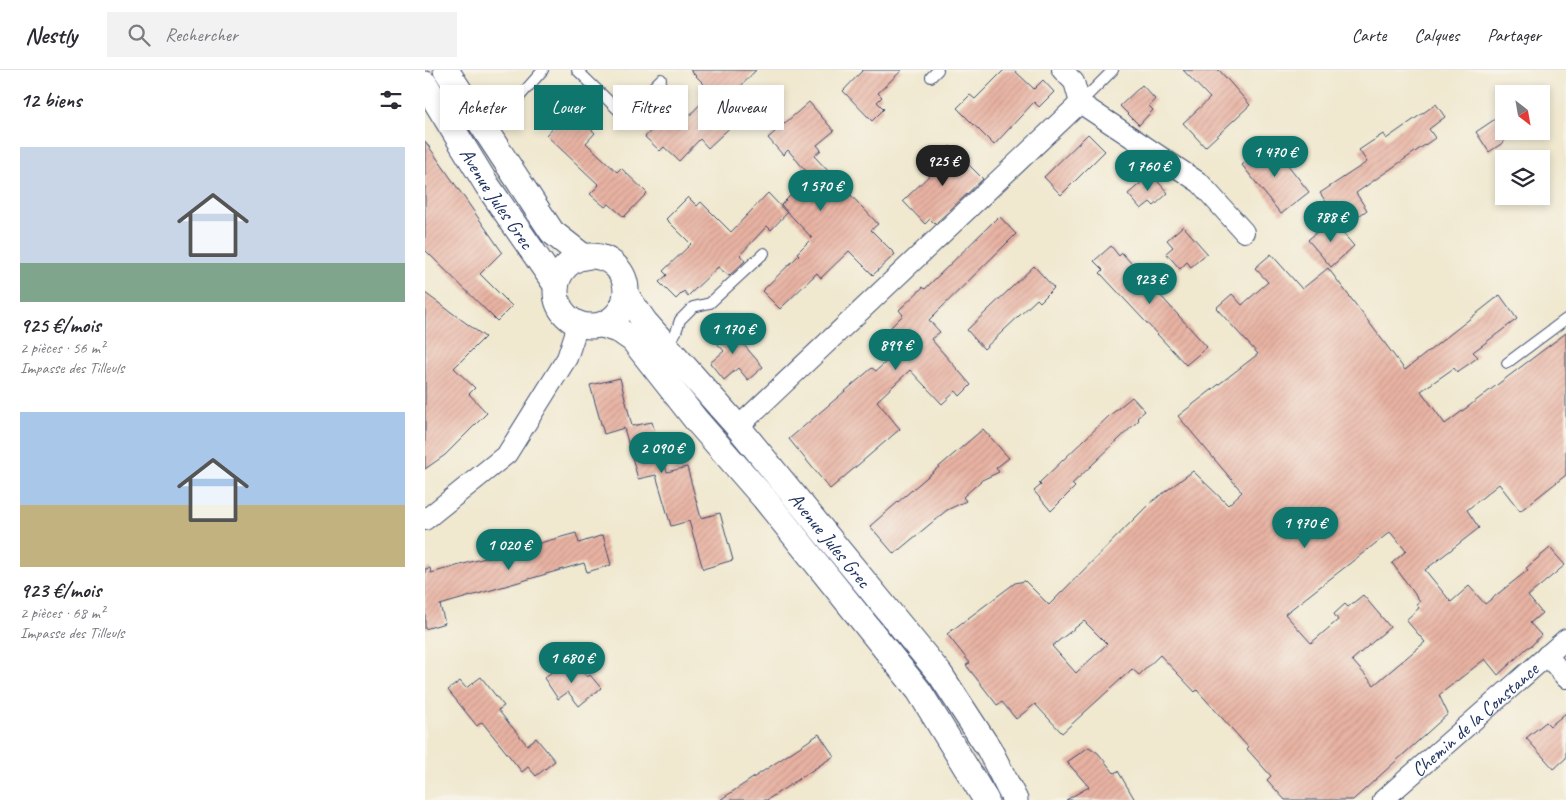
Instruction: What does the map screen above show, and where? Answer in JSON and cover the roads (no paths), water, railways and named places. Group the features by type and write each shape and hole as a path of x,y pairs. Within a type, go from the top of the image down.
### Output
{"street":[{"name":"Avenue Jules Grec","path":"446,70 552,232 584,257"},
{"path":"1062,70 1074,82 1080,103 1200,183 1244,232"},
{"name":"Avenue Jules Grec","path":"425,84 487,185 556,285"},
{"path":"738,427 1080,103"},
{"path":"584,257 597,257 609,262 619,270 625,282 622,308 613,318 590,325 568,318 560,309 556,297 556,285 561,272 571,262 584,257"},
{"name":"Avenue Jules Grec","path":"625,295 634,310 738,427 940,674 989,749 1015,800"},
{"name":"Avenue Jules Grec","path":"590,325 620,331 633,340 919,691 986,800"},
{"path":"425,520 507,454 590,325"},
{"name":"Chemin de la Constance","path":"1383,800 1566,639"},
{"path":"1547,655 1566,678"}],"lane":[{"path":"485,132 499,120 543,70"},
{"path":"577,70 618,110 627,112 661,79"},
{"path":"1080,103 1113,70"},
{"path":"666,346 676,332 680,320 693,307 710,303 764,253"},
{"path":"1507,363 1566,319"}]}
